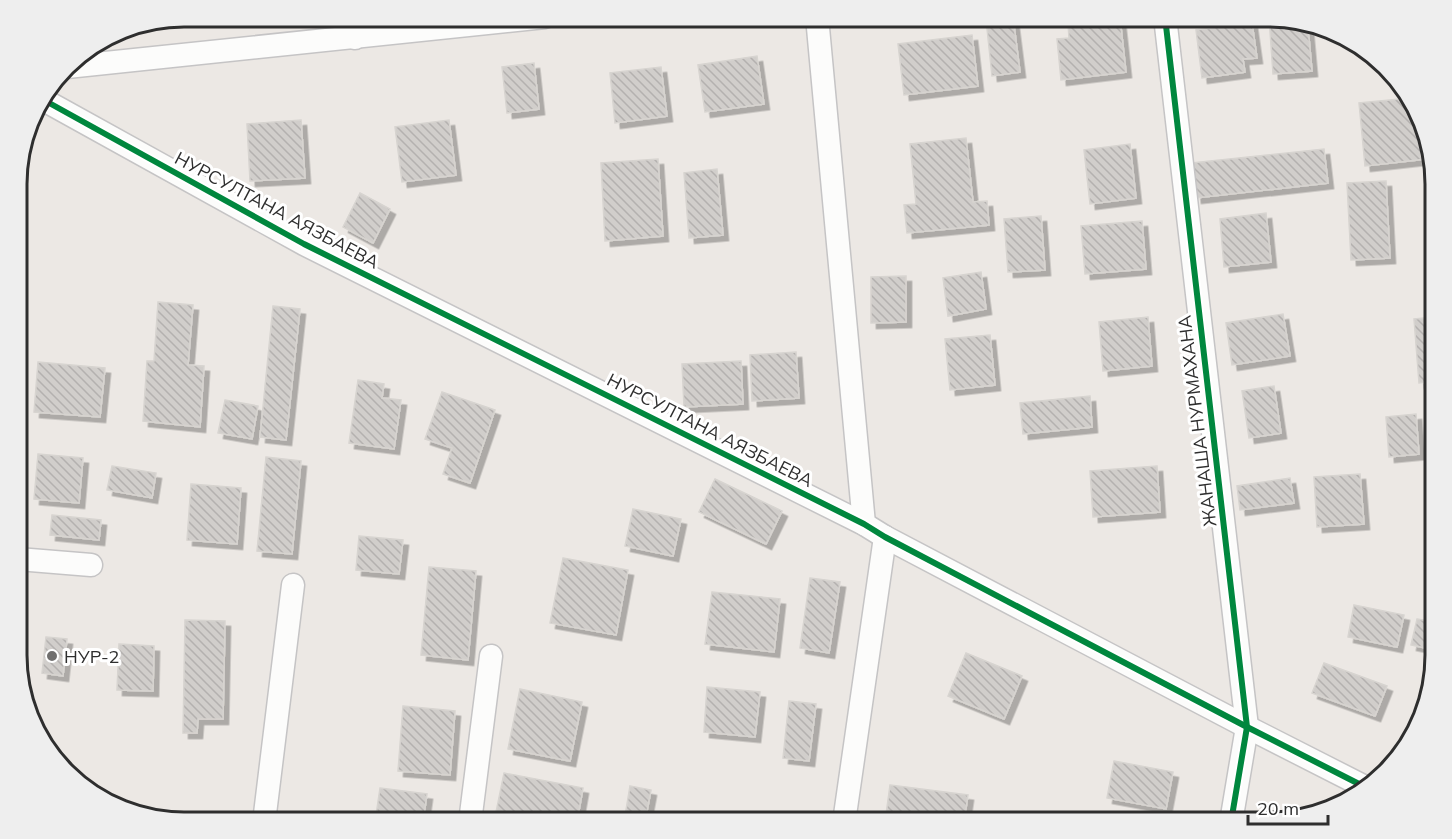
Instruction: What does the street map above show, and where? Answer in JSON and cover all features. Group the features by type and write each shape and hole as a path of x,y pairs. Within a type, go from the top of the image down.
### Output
{"street":[{"path":"81,65 356,27"},
{"path":"818,27 864,524"},
{"name":"ЖАНАША НУРМАХАНА","path":"1166,27 1247,727 1233,812"},
{"name":"НУРСУЛТАНА АЯЗБАЕВА","path":"50,103 304,244 864,524 1358,784"},
{"path":"845,812 885,537"},
{"path":"27,561 91,566"},
{"path":"265,812 293,585"},
{"path":"471,812 491,656"}],"building":[{"path":"987,27 1014,27 1020,72 992,76"},
{"path":"1068,27 1121,27 1126,72 1061,80 1057,39 1069,38"},
{"path":"1253,27 1257,58 1243,59 1245,72 1202,78 1196,30"},
{"path":"1270,27 1308,32 1312,71 1273,74"},
{"path":"972,35 978,86 904,95 898,44"},
{"path":"757,56 764,104 705,112 698,65"},
{"path":"534,63 539,109 507,113 502,67"},
{"path":"661,67 667,116 615,123 610,73"},
{"path":"1400,99 1417,134 1423,159 1365,166 1359,103"},
{"path":"301,120 305,178 250,181 247,124"},
{"path":"449,120 456,175 402,182 395,127"},
{"path":"966,138 973,202 987,201 989,225 907,233 904,205 916,204 910,144"},
{"path":"1130,144 1136,198 1090,204 1084,150"},
{"path":"1324,149 1328,183 1196,198 1192,163"},
{"path":"658,159 663,236 605,241 601,163"},
{"path":"717,169 723,235 689,238 684,173"},
{"path":"1386,181 1390,258 1351,260 1347,183"},
{"path":"360,193 390,209 373,243 343,227"},
{"path":"1266,213 1271,262 1224,267 1220,219"},
{"path":"1041,216 1045,270 1008,272 1004,219"},
{"path":"1142,221 1146,269 1085,274 1081,226"},
{"path":"981,272 986,309 948,316 943,278"},
{"path":"906,276 906,322 871,323 871,277"},
{"path":"158,302 193,305 188,365 204,366 200,427 143,421 147,361 154,361"},
{"path":"273,306 300,309 286,440 260,437"},
{"path":"1283,314 1290,356 1232,365 1226,323"},
{"path":"1148,317 1152,366 1103,371 1099,322"},
{"path":"1425,318 1425,382 1419,383 1414,319"},
{"path":"990,335 995,385 950,390 945,339"},
{"path":"796,352 799,398 752,401 750,355"},
{"path":"741,361 743,404 684,407 682,364"},
{"path":"38,362 105,368 100,417 34,412"},
{"path":"358,380 384,384 382,398 401,400 394,449 349,443"},
{"path":"1274,386 1281,433 1249,438 1242,391"},
{"path":"442,392 495,410 470,483 443,474 452,448 425,439"},
{"path":"1090,396 1092,427 1023,434 1020,403"},
{"path":"225,400 258,406 252,439 218,433"},
{"path":"1416,414 1419,454 1389,457 1386,417"},
{"path":"38,454 83,458 79,503 34,499"},
{"path":"266,457 301,461 292,554 257,551"},
{"path":"112,466 156,473 152,498 107,490"},
{"path":"1157,466 1160,512 1093,517 1090,471"},
{"path":"1360,474 1364,524 1317,527 1314,477"},
{"path":"1290,478 1294,503 1240,510 1237,486"},
{"path":"715,479 782,511 766,544 699,512"},
{"path":"191,484 241,488 237,544 187,540"},
{"path":"633,509 681,519 673,556 625,546"},
{"path":"52,515 101,520 99,540 50,535"},
{"path":"359,536 403,540 399,574 356,570"},
{"path":"563,558 628,570 616,635 550,623"},
{"path":"429,567 476,571 468,660 421,655"},
{"path":"810,578 840,582 829,653 800,648"},
{"path":"712,592 780,599 774,652 705,644"},
{"path":"1354,605 1404,615 1397,647 1348,637"},
{"path":"1417,619 1425,620 1425,648 1411,645"},
{"path":"185,620 225,621 223,719 198,719 197,733 183,733"},
{"path":"46,637 67,639 63,676 42,673"},
{"path":"119,644 154,646 153,691 117,690"},
{"path":"966,653 1022,676 1004,719 948,696"},
{"path":"1324,663 1387,686 1375,716 1312,693"},
{"path":"707,687 760,692 755,737 704,732"},
{"path":"520,689 582,702 570,761 508,749"},
{"path":"789,701 816,704 809,761 783,758"},
{"path":"403,706 455,711 450,775 398,771"},
{"path":"1114,761 1173,772 1166,809 1107,798"},
{"path":"504,773 583,788 579,812 496,812"},
{"path":"890,785 968,795 965,812 886,812"},
{"path":"630,786 651,790 647,812 626,812"},
{"path":"380,788 427,794 424,812 376,812"}],"cycle path":[{"path":"1166,27 1247,727 1233,812"},
{"path":"50,103 304,244 864,524 1358,784"}],"place":[{"name":"НУР-2","path":"52,656"}]}
